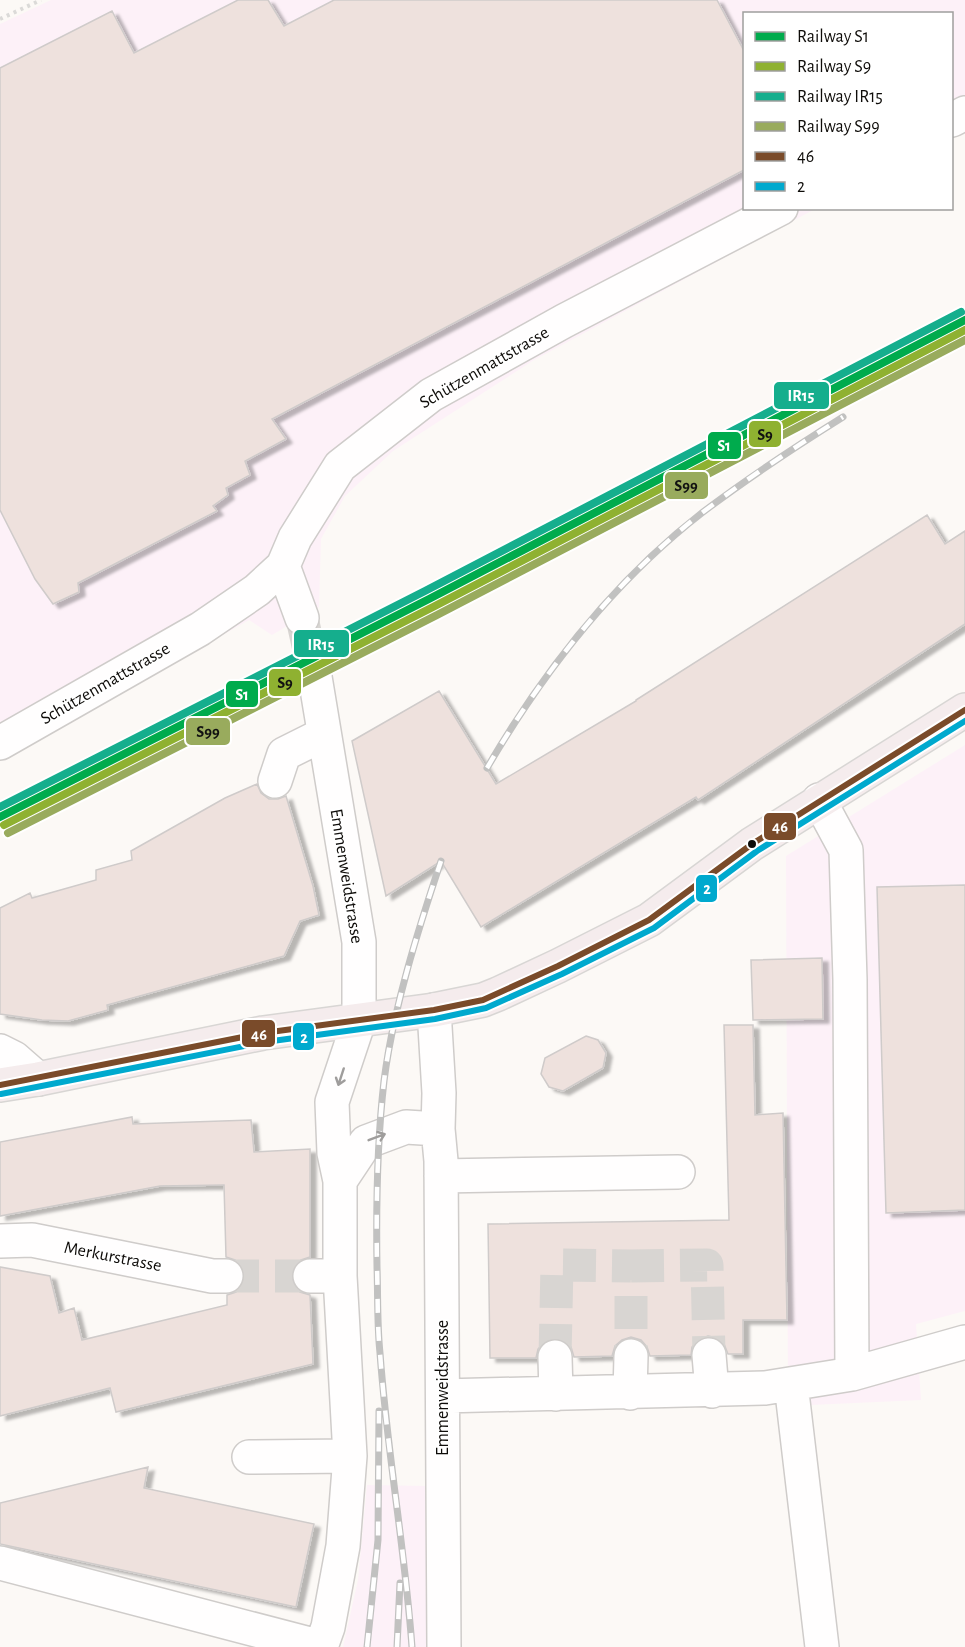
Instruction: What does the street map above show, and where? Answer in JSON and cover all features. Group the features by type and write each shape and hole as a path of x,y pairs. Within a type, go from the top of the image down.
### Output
{"main road":[{"path":"0,1085 263,1033 434,1010 483,1000 649,920 752,844 965,710"}],"street":[{"name":"Schützenmattstrasse","path":"0,742 200,629 257,590 283,567 295,538 340,466 431,395 564,321 777,210"},
{"path":"283,567 302,618"},
{"name":"Emmenweidstrasse","path":"0,1563 321,1647 328,1627 343,1546 350,1456 325,1276 340,1181 334,1153 332,1102 359,1021 359,942 315,677"},
{"path":"275,781 284,754 324,734"},
{"path":"819,800 846,850 850,980 852,1374"},
{"name":"Emmenweidstrasse","path":"434,1010 441,1176 444,1647"},
{"path":"0,1051 14,1058 38,1079"},
{"path":"340,1181 366,1142 406,1127 438,1129"},
{"path":"441,1176 678,1172"},
{"name":"Merkurstrasse","path":"0,1240 32,1240 212,1276 226,1276"},
{"path":"443,1396 765,1388 852,1374 965,1342"},
{"path":"709,1355 712,1390"},
{"path":"630,1393 631,1356"},
{"path":"555,1357 556,1394"},
{"path":"792,1384 822,1647"},
{"path":"249,1457 350,1456"}],"path":[{"path":"0,19 41,0"}],"shaded area":[{"path":"51,0 965,0 965,127 953,134 953,12 743,12 743,210 813,210 534,360 393,451 345,496 321,539 319,607 272,635 249,620 0,761 0,24"},
{"path":"965,745 965,1311 916,1324 921,1400 788,1406 786,856"},
{"path":"367,1485 427,1486 426,1647 343,1647 358,1580"}],"building":[{"path":"238,0 268,0 284,26 334,0 717,0 743,49 743,171 272,419 286,439 245,461 250,475 226,488 228,495 213,506 217,511 78,583 79,592 53,604 35,579 0,510 0,68 112,11 134,53"},
{"path":"927,515 945,544 965,531 965,624 698,800 696,797 481,927 441,861 386,896 352,741 439,691 496,784 636,701"},
{"path":"257,784 261,793 269,799 286,796 313,886 319,915 300,921 284,956 107,1005 108,1010 68,1021 0,1014 0,908 30,893 32,898 96,880 96,870 132,860 131,851 225,798"},
{"path":"965,885 965,1210 886,1213 877,887"},
{"path":"822,958 823,1019 753,1020 751,960"},
{"path":"724,1025 753,1025 755,1115 783,1113 787,1320 743,1320 743,1354 728,1354 724,1344 717,1338 708,1336 698,1340 692,1347 691,1355 650,1356 641,1340 631,1337 615,1346 612,1356 574,1357 571,1347 563,1340 555,1338 545,1341 538,1349 536,1358 490,1358 488,1224 729,1220"},
{"path":"586,1036 598,1040 606,1053 603,1068 563,1091 549,1087 541,1074 545,1058"},
{"path":"132,1117 133,1124 251,1120 254,1152 310,1149 310,1257 294,1266 291,1277 294,1286 300,1292 310,1295 313,1364 116,1412 110,1388 0,1416 0,1267 50,1276 59,1313 74,1308 82,1340 227,1305 227,1295 236,1292 242,1285 245,1275 242,1266 226,1257 224,1185 160,1186 0,1216 0,1142"},
{"path":"148,1467 144,1488 314,1524 296,1607 0,1544 0,1503"}],"tunnel":[{"path":"302,618 315,677"},
{"path":"555,1357 557,1265 631,1266 631,1356"},
{"path":"631,1266 707,1265 709,1355"},
{"path":"226,1276 310,1276"}],"railway":[{"path":"487,768 556,663 610,598 640,568 670,539 720,499 843,417"},
{"path":"412,1647 379,1342 378,1174 384,1081 393,1026 415,942 441,861"},
{"path":"367,1647 378,1540 379,1411"},
{"path":"397,1647 400,1583"}],"rail line":[{"name":"IR15","path":"0,807 425,591 961,312"},
{"name":"S1","path":"0,817 429,599 965,320"},
{"name":"S9","path":"4,825 433,607 965,330"},
{"name":"S99","path":"8,833 437,615 965,340"}],"transit line":[{"name":"46","path":"0,1085 263,1033 434,1010 483,1000 558,966 649,920 752,844 965,710"},
{"name":"2","path":"1,1094 265,1042 435,1019 486,1008 562,974 654,928 757,851 965,721"}]}
